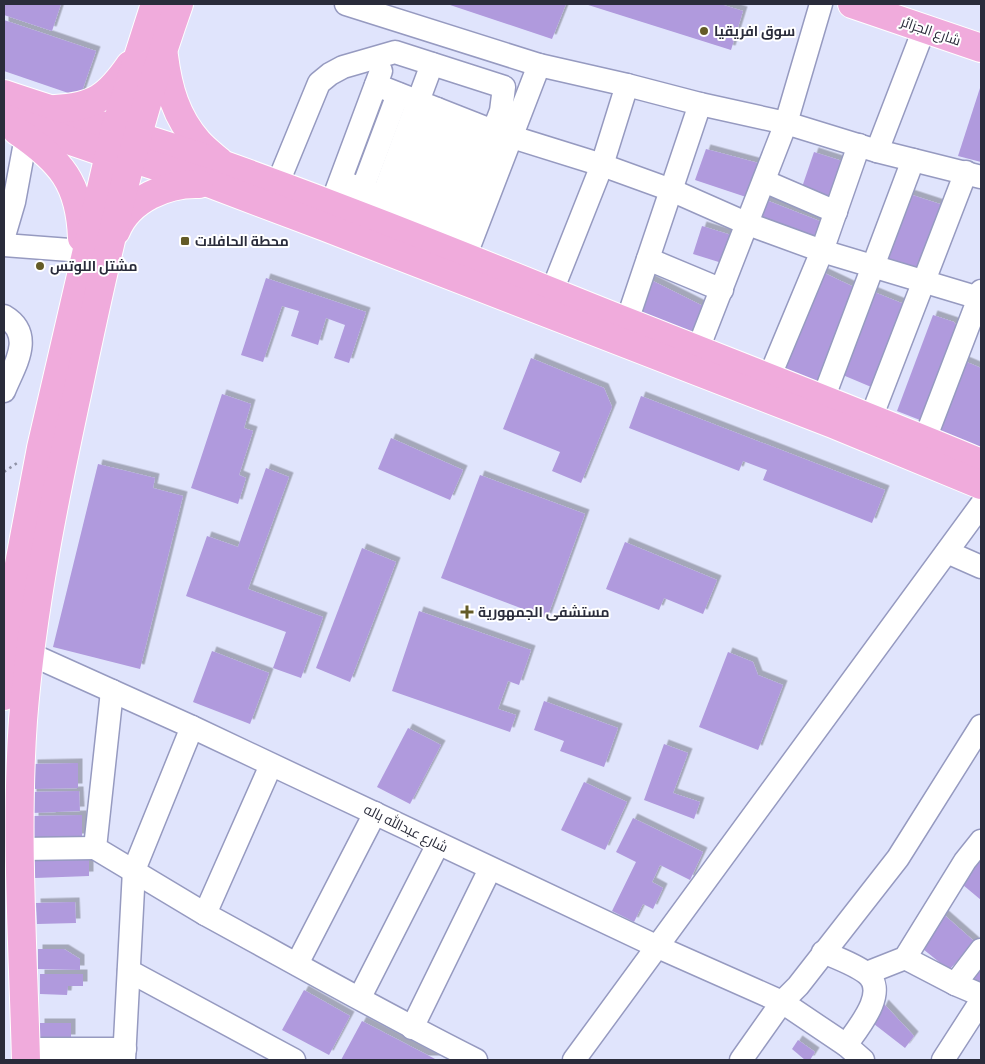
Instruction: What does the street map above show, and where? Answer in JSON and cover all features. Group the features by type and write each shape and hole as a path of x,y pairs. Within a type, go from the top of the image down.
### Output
{"main road":[{"path":"4,696 7,650 19,564 41,448 91,256 151,51 160,4"},
{"name":"شارع الجزائر","path":"852,4 981,48"},
{"path":"48,109 72,108 94,102 113,89 151,51"},
{"path":"151,51 167,83 179,114 217,175"},
{"path":"4,94 48,109 123,144 217,175 430,231 552,291 981,463"},
{"path":"4,120 123,144"},
{"path":"4,120 51,157 68,178 78,200 91,256 41,571 23,722 20,1056"},
{"path":"91,256 135,205 158,190 184,183 217,175 336,193 430,231 833,424 981,485"},
{"path":"4,916 20,1056"}],"street":[{"path":"346,4 539,65 786,123 868,148 974,174 924,282 871,418"},
{"path":"698,349 786,123 821,4"},
{"path":"398,20 336,193 430,231"},
{"path":"770,378 836,212 924,29"},
{"path":"277,185 319,83 343,67 388,52 400,53 504,88 501,111 455,116"},
{"path":"430,231 455,116 432,64"},
{"path":"430,231 455,116 539,65"},
{"path":"376,85 455,116 672,190 748,224 822,251 924,282 980,294 972,342 925,439"},
{"path":"552,291 602,165 627,85"},
{"path":"627,322 700,104"},
{"path":"430,231 455,116"},
{"path":"430,231 455,116"},
{"path":"4,236 14,202 26,137"},
{"path":"823,399 913,160"},
{"path":"764,181 836,212"},
{"path":"4,245 91,256"},
{"path":"648,260 722,290"},
{"path":"4,316 14,324 20,334 21,344 20,352 4,391"},
{"path":"574,1060 981,505"},
{"path":"947,552 981,567"},
{"name":"شارع عبدالله باله","path":"30,654 192,727 658,947 782,1002 846,1045 863,1060"},
{"path":"95,848 112,691"},
{"path":"741,1060 782,1002 798,986 898,858 981,726"},
{"path":"20,1056 124,1055 134,870 192,727"},
{"path":"205,914 271,765"},
{"path":"297,964 375,813"},
{"path":"867,973 905,958 965,861 981,840"},
{"path":"360,998 438,844"},
{"path":"21,849 95,848 205,914 412,1028 476,1060"},
{"path":"412,1028 490,869"},
{"path":"955,984 981,950"},
{"path":"824,952 867,973 872,980 874,988 871,1007 846,1045"},
{"path":"905,958 981,995"},
{"path":"128,971 294,1060"},
{"path":"943,1060 981,1001"}],"building":[{"path":"4,4 61,4 52,31 4,15"},
{"path":"447,4 566,4 552,39"},
{"name":"سوق افريقيا","path":"585,4 720,4 743,11 731,50"},
{"path":"4,20 96,51 80,97 4,71"},
{"path":"981,88 981,162 958,156"},
{"path":"374,122 377,122 357,175 355,171"},
{"path":"706,149 762,164 752,199 695,180"},
{"path":"814,152 845,162 831,203 800,193"},
{"path":"906,193 946,206 920,276 881,264"},
{"path":"766,200 822,222 815,243 755,222"},
{"path":"702,226 731,235 722,263 693,254"},
{"path":"820,271 858,289 822,387 783,371"},
{"path":"266,278 366,312 349,363 334,358 345,325 326,318 318,345 291,336 299,311 282,306 263,362 241,355"},
{"path":"649,279 705,307 695,341 635,319"},
{"path":"869,290 909,306 876,389 838,373"},
{"path":"933,315 954,322 959,330 925,422 897,411"},
{"path":"531,358 604,388 612,407 581,483 552,471 560,452 503,429"},
{"path":"962,360 981,368 981,454 933,436"},
{"path":"222,394 251,404 244,428 253,431 239,475 246,478 238,504 191,488"},
{"path":"641,396 885,490 872,523 763,480 767,470 743,461 739,471 629,428"},
{"path":"391,438 463,470 450,500 378,469"},
{"path":"98,464 155,478 153,488 183,496 140,669 53,647"},
{"path":"266,468 289,477 248,589 323,617 301,678 273,668 286,632 186,596 207,536 238,547"},
{"path":"480,475 585,514 547,618 441,578"},
{"path":"625,542 717,580 703,614 664,598 659,610 606,589"},
{"path":"362,548 396,562 350,682 316,668"},
{"path":"419,611 531,650 519,685 508,681 498,709 516,715 510,732 392,691"},
{"path":"212,651 269,673 250,724 193,702"},
{"path":"728,652 753,662 758,675 783,685 758,750 699,727"},
{"path":"544,701 618,728 604,767 560,751 564,741 534,730"},
{"path":"408,728 441,745 410,804 377,787"},
{"path":"664,744 688,753 673,793 700,802 694,819 644,800"},
{"path":"78,763 78,788 33,789 33,764"},
{"path":"584,782 627,802 605,850 561,830"},
{"path":"79,791 80,811 32,813 32,792"},
{"path":"82,815 82,838 34,839 34,816"},
{"path":"633,818 703,852 690,880 660,865 652,882 663,888 653,909 643,904 634,922 612,911 636,862 616,852"},
{"path":"89,857 89,876 35,878 34,858"},
{"path":"981,859 981,900 963,885"},
{"path":"75,902 76,923 37,924 36,903"},
{"path":"942,913 975,942 949,970 923,949"},
{"path":"38,949 64,949 80,959 80,970 38,969"},
{"path":"981,961 981,986 967,979"},
{"path":"40,974 83,974 83,986 68,986 67,995 40,994"},
{"path":"304,990 350,1016 329,1055 282,1030"},
{"path":"884,1004 914,1036 905,1048 874,1024"},
{"path":"362,1021 437,1060 341,1060"},
{"path":"40,1023 71,1023 71,1039 40,1039"},
{"path":"798,1040 815,1052 810,1060 805,1060 792,1049"}],"place":[{"name":"سوق افريقيا","path":"704,31"},
{"name":"محطة الحافلات","path":"185,241"},
{"name":"مشتل اللوتس","path":"40,266"},
{"name":"مستشفى الجمهورية","path":"467,612"}]}
